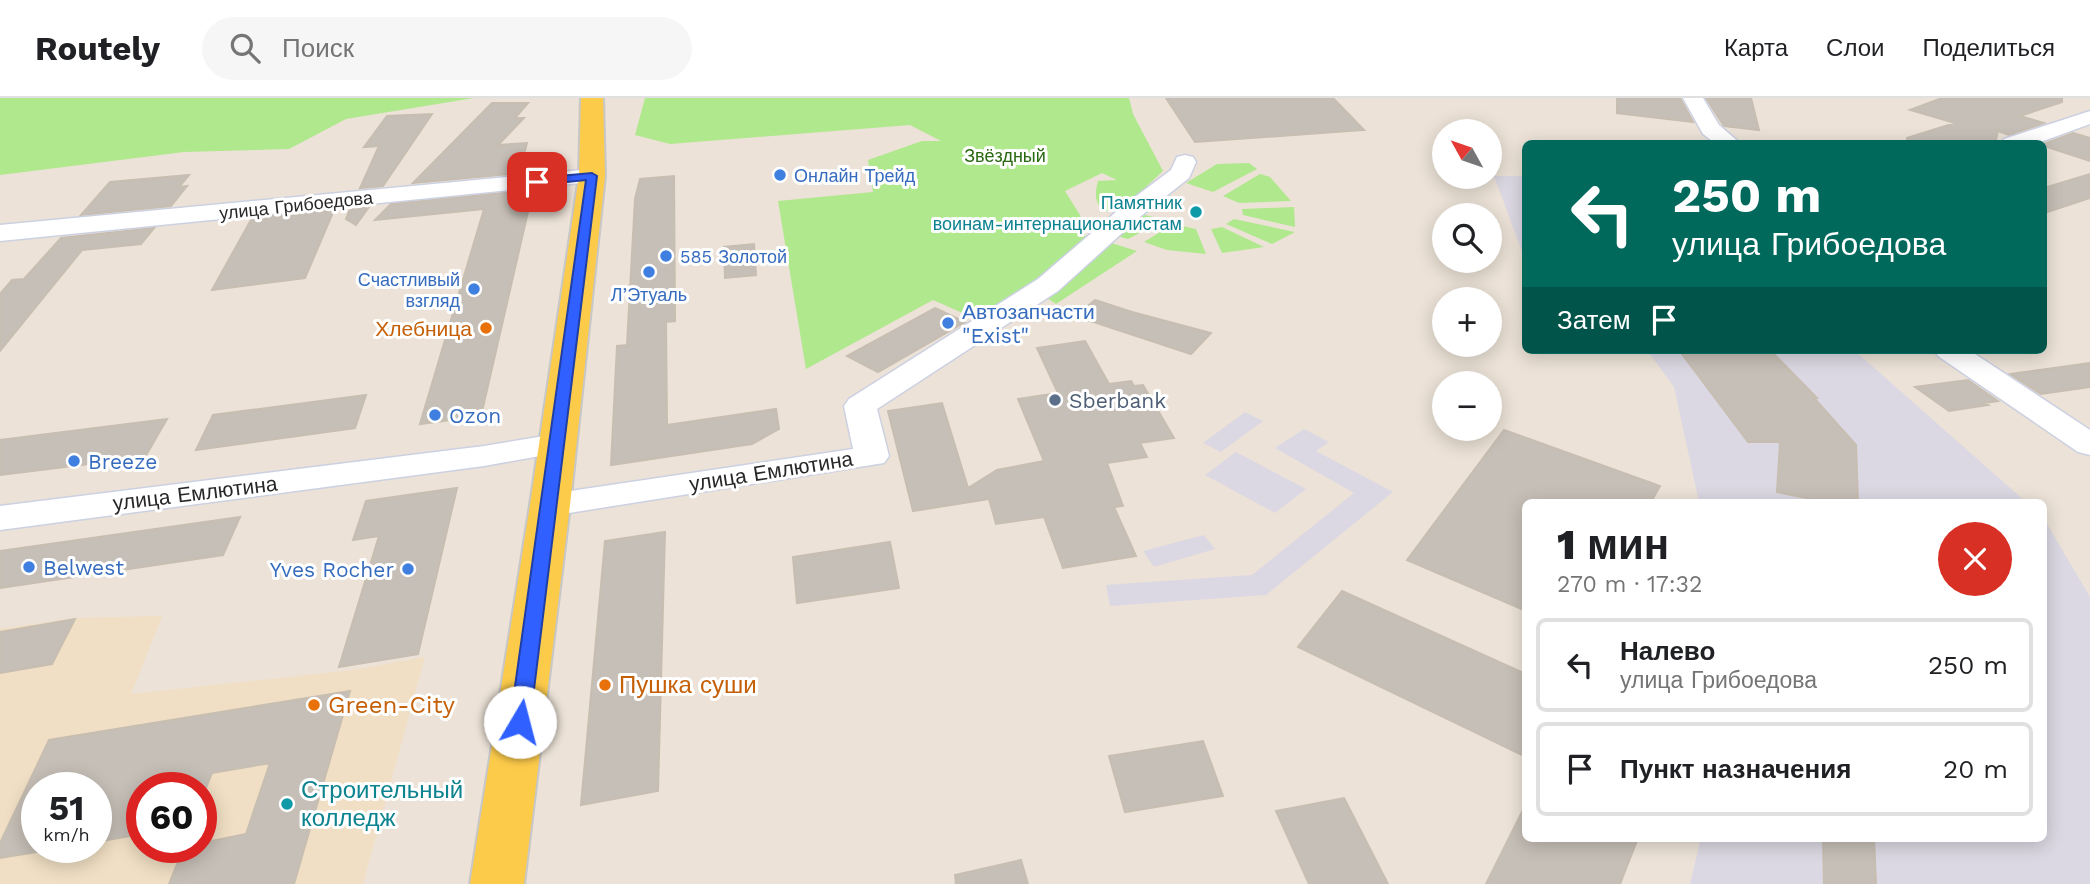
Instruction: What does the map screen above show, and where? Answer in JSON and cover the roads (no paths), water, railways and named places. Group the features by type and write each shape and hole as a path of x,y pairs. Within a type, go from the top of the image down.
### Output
{"main road":[{"path":"497,884 550,505 592,176 592,98"}],"street":[{"path":"1693,98 1711,129 1725,140"},
{"path":"2024,140 2090,117"},
{"name":"улица Емлютина","path":"550,505 872,456 860,406 1048,285 1132,211 1171,182 1181,173 1185,162"},
{"name":"улица Грибоедова","path":"13,232 592,176"},
{"path":"0,257 13,232"},
{"path":"1955,354 2082,433"},
{"name":"улица Емлютина","path":"0,518 484,456 556,444"}],"place":[{"name":"Онлайн Трейд","path":"780,175"},
{"name":"Памятник воинам-интернационалистам","path":"1196,212"},
{"name":"585 Золотой","path":"666,256"},
{"name":"Л’Этуаль","path":"649,272"},
{"name":"Счастливый взгляд","path":"474,289"},
{"name":"Автозапчасти \"Exist\"","path":"948,323"},
{"name":"Хлебница","path":"486,328"},
{"name":"Sberbank","path":"1055,400"},
{"name":"Ozon","path":"435,415"},
{"name":"Breeze","path":"74,461"},
{"name":"Belwest","path":"29,567"},
{"name":"Yves Rocher","path":"408,569"},
{"name":"Пушка суши","path":"605,685"},
{"name":"Green-City","path":"314,705"},
{"name":"Строительный колледж","path":"287,804"}],"park label":[{"name":"Звёздный","path":"1005,155"}]}
